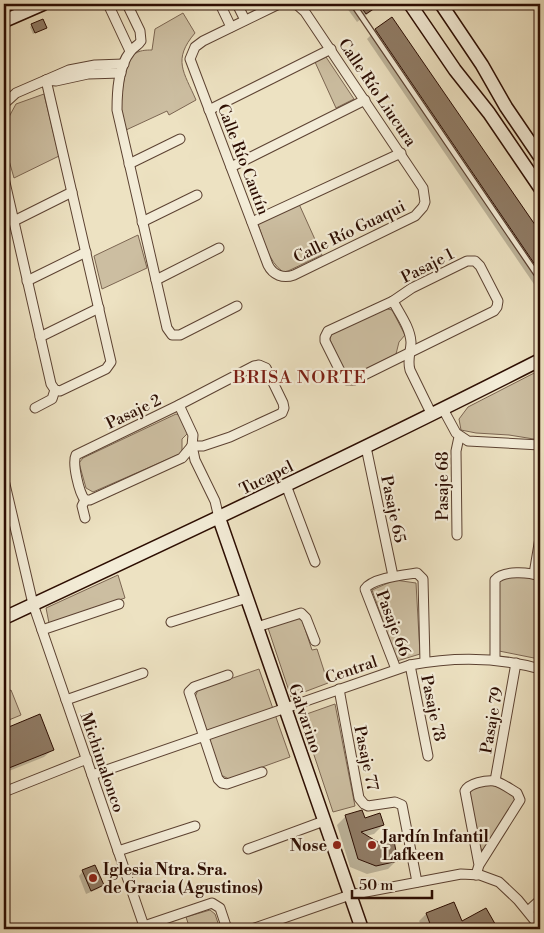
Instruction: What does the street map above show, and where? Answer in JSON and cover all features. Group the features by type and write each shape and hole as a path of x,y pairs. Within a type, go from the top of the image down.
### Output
{"main road":[{"path":"4,20 43,4"},
{"path":"410,4 459,75 489,113 540,188"},
{"path":"441,4 540,157"},
{"name":"Tucapel","path":"4,618 219,518 540,360"},
{"name":"Galvarino","path":"219,518 362,929"}],"street":[{"path":"108,4 130,51"},
{"path":"127,4 141,36 139,44 130,51 122,68 117,90 117,110 167,328 172,335 180,335 237,306"},
{"path":"220,4 231,27 279,4"},
{"path":"237,4 245,20"},
{"name":"Calle Río Liucura","path":"296,4 302,8 331,49 401,153 423,188 425,202"},
{"name":"Calle Río Cautín","path":"231,27 195,47 190,55 190,63 270,269 280,277"},
{"path":"209,110 331,49"},
{"path":"4,104 16,93 46,80 56,81 122,68"},
{"path":"46,80 111,365 62,390 55,390"},
{"path":"231,167 365,100"},
{"path":"129,164 180,139"},
{"path":"252,222 401,153"},
{"path":"4,178 51,384 55,390"},
{"path":"14,221 72,192"},
{"path":"142,222 197,195"},
{"name":"Calle Río Guaqui","path":"280,277 294,275 415,216 425,202"},
{"path":"156,280 219,248"},
{"path":"27,281 86,252"},
{"name":"Pasaje 1","path":"467,261 472,261 480,266 498,302 494,311 354,380 347,380 342,376 325,341 326,334 330,330 393,301 412,288 467,261"},
{"path":"393,301 410,335 408,362 410,370 437,412 459,437 473,442 512,442 540,445"},
{"path":"40,337 99,308"},
{"name":"Pasaje 2","path":"85,518 82,506 85,500 81,495 74,463 76,455 254,366 262,365 268,370 283,403 282,413 230,438 203,446 192,446"},
{"path":"35,408 52,399 55,390"},
{"path":"179,405 193,435 192,446 195,460 215,501 219,518"},
{"name":"Pasaje 68","path":"458,535 456,451 459,437"},
{"path":"85,500 90,500 182,458 192,446"},
{"name":"Pasaje 65","path":"366,447 393,576"},
{"path":"4,480 33,604"},
{"path":"286,485 315,562"},
{"path":"494,660 495,580 498,576 504,574 537,575 540,538"},
{"path":"393,576 417,574 423,579 425,662"},
{"name":"Pasaje 66","path":"393,576 368,585 364,590 396,669"},
{"path":"171,622 247,598"},
{"name":"Michimalonco","path":"33,604 145,928"},
{"path":"42,630 119,604"},
{"path":"257,627 301,613 306,618 315,641"},
{"name":"Central","path":"92,775 410,665 425,662 494,660 540,668"},
{"name":"Pasaje 79","path":"495,781 516,663"},
{"name":"Pasaje 78","path":"410,665 428,756"},
{"path":"66,700 142,673"},
{"path":"228,675 194,686 190,690 189,695 218,778 222,783 227,784 262,772"},
{"name":"Pasaje 77","path":"338,689 359,798 368,806 395,802 402,805 417,882"},
{"path":"4,792 86,759"},
{"path":"476,875 479,865 520,800 517,793 495,781 472,784 465,791 479,865"},
{"path":"248,849 324,820"},
{"path":"118,851 195,826"},
{"path":"252,929 350,895 461,874 490,878 504,886 528,911 540,927"},
{"path":"528,911 540,900"},
{"path":"145,928 212,903 220,908 228,929"}],"lane":[{"path":"353,4 540,279"}],"shaded area":[{"path":"183,13 195,33 184,51 182,66 196,100 169,115 167,111 126,130 121,110 121,98 124,78 130,59 138,52 152,50 155,29"},
{"path":"326,57 354,99 336,108 315,62"},
{"path":"44,94 59,156 14,178 4,143 4,126 16,104"},
{"path":"299,204 322,255 283,272 270,256 258,224"},
{"path":"138,235 147,268 102,289 94,256"},
{"path":"384,308 392,310 405,335 399,342 396,354 352,376 346,374 330,340 331,334"},
{"path":"540,370 540,440 461,430 459,419 468,407"},
{"path":"176,414 181,416 188,433 182,439 182,453 93,492 86,488 79,463 83,458"},
{"path":"118,575 125,598 49,623 46,608"},
{"path":"525,576 540,579 539,659 499,651 499,582 504,578"},
{"path":"395,580 416,583 420,654 397,661 372,590"},
{"path":"301,617 312,650 317,649 328,683 291,697 268,628"},
{"path":"259,669 290,757 229,779 221,775 195,697 198,690"},
{"path":"11,690 21,715 4,722 4,693"},
{"path":"335,704 355,806 333,812 301,716"},
{"path":"490,784 508,791 516,799 484,850 478,846 470,792 473,787"},
{"path":"210,910 215,914 220,929 190,929 186,917"}],"building":[{"path":"359,4 381,4 366,14"},
{"path":"392,17 540,232 540,272 375,29"},
{"path":"43,19 47,28 35,33 31,24"},
{"path":"40,714 54,750 4,770 4,729"},
{"path":"362,810 365,818 380,813 384,825 361,832 381,844 394,841 398,861 376,866 358,859 345,815"},
{"name":"Iglesia Ntra. Sra. de Gracia (Agustinos)","path":"95,865 104,885 91,891 82,870"},
{"path":"454,902 462,921 486,908 498,929 432,929 426,913"}],"place":[{"name":"Nose","path":"337,845"},
{"name":"Jardín Infantil Lafkeen","path":"372,845"},
{"name":"Iglesia Ntra. Sra. de Gracia (Agustinos)","path":"93,878"}],"district":[{"name":"BRISA NORTE","path":"300,377"}]}
